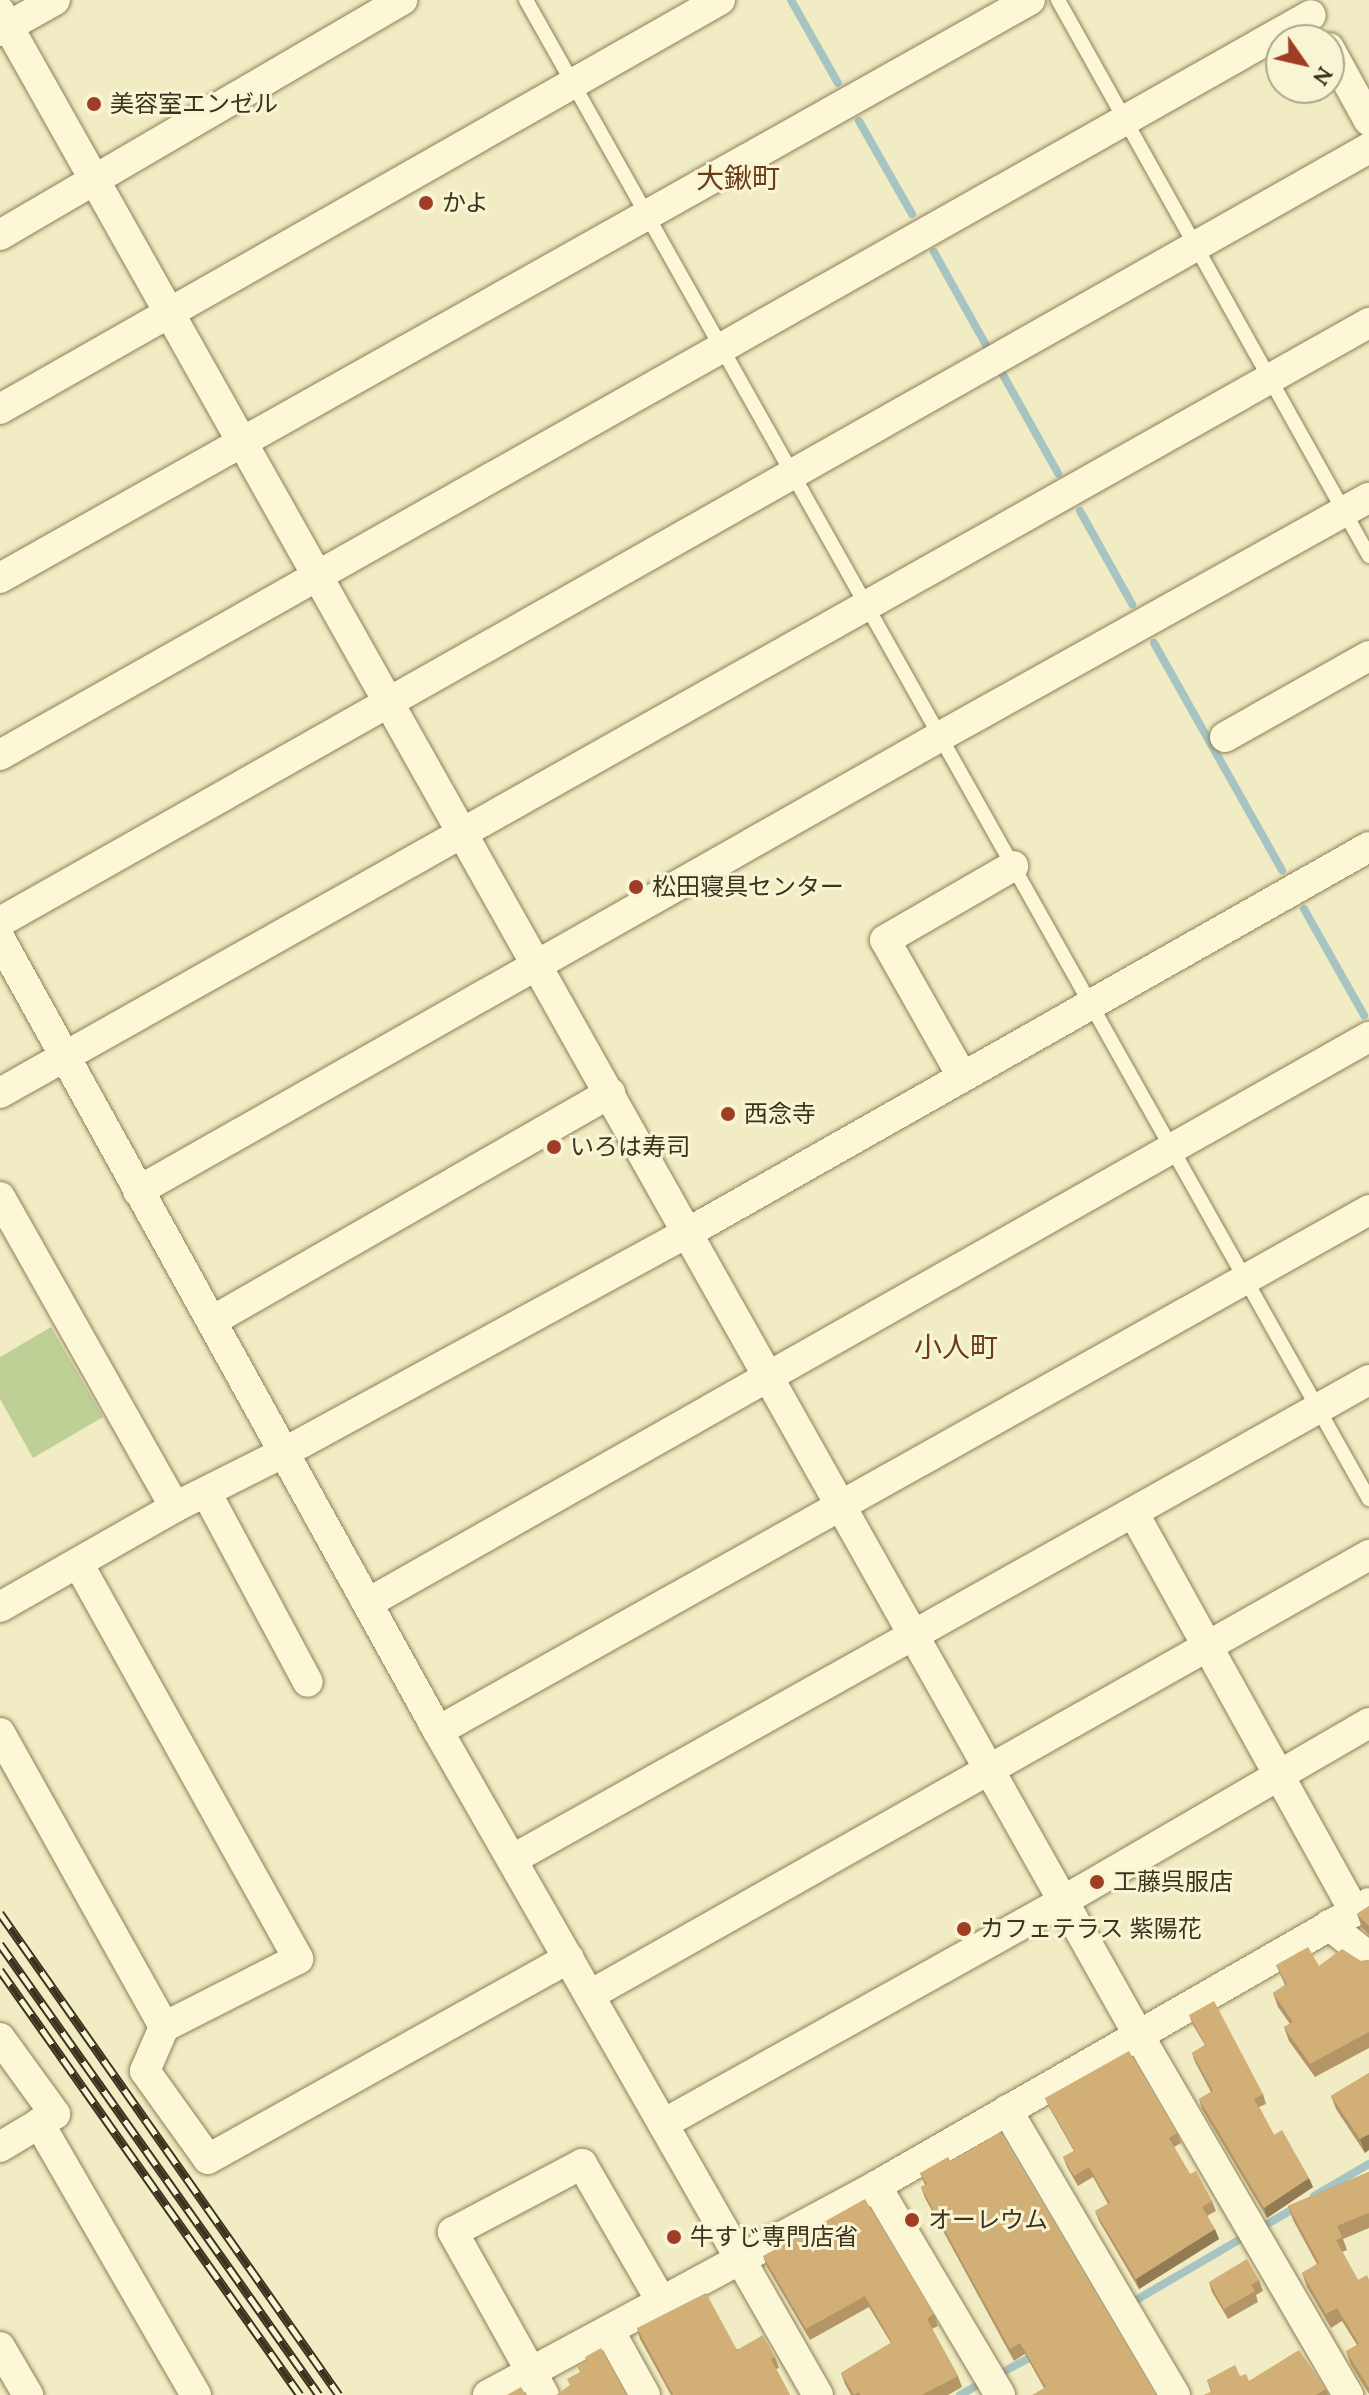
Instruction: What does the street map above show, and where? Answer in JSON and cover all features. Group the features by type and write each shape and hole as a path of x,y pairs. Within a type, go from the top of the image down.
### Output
{"street":[{"path":"55,0 3,23 170,312 1138,2034 1348,2395"},
{"path":"0,235 402,0"},
{"path":"0,409 720,0"},
{"path":"0,578 1030,0"},
{"path":"0,755 1125,119 1313,18"},
{"path":"1345,77 1369,121"},
{"path":"0,922 1369,148"},
{"path":"0,1093 65,1060 1369,323"},
{"path":"138,1191 939,737 1357,505"},
{"path":"1225,737 1369,656"},
{"path":"2,1603 689,1232 1369,847"},
{"path":"962,1076 885,940 1013,866"},
{"path":"0,939 438,1731 818,2395"},
{"path":"368,1603 1369,1037"},
{"path":"212,1321 610,1093"},
{"path":"0,1197 175,1507"},
{"path":"438,1731 1369,1210"},
{"path":"513,1859 1369,1380"},
{"path":"207,1494 308,1682"},
{"path":"1133,1512 1281,1774 1351,1913 1369,1957"},
{"path":"590,1995 1369,1555"},
{"path":"78,1563 298,1959 164,2027 145,2071 208,2159 569,1958"},
{"path":"663,2124 1063,1901 1369,1723"},
{"path":"0,1733 164,2027"},
{"path":"488,2395 537,2384 609,2330 876,2186 1351,1913"},
{"path":"0,2038 55,2114 0,2147"},
{"path":"1007,2110 1175,2395"},
{"path":"39,2123 196,2395"},
{"path":"537,2384 453,2232 582,2164 661,2301"},
{"path":"876,2186 1000,2395"},
{"path":"609,2330 645,2395"},
{"path":"0,2347 28,2395"}],"lane":[{"path":"526,0 1369,1499"},
{"path":"1058,0 1270,379 1357,505 1369,556"}],"green space":[{"path":"51,1327 103,1417 33,1458 0,1399 0,1357"}],"building":[{"path":"1369,1906 1369,1926 1357,1914"},
{"path":"1308,1947 1319,1966 1342,1949 1361,1961 1369,1960 1369,2032 1310,2064 1284,2027 1293,2022 1273,1993 1287,1984 1276,1965"},
{"path":"1214,2001 1263,2094 1254,2099 1274,2135 1282,2130 1309,2178 1264,2208 1199,2099 1213,2091 1192,2053 1206,2045 1189,2015"},
{"path":"1129,2051 1177,2133 1169,2138 1190,2174 1196,2171 1212,2201 1202,2207 1215,2229 1136,2279 1095,2211 1110,2203 1089,2167 1074,2176 1063,2157 1075,2151 1045,2098"},
{"path":"1369,2073 1369,2134 1360,2139 1331,2096"},
{"path":"1000,2132 1156,2395 1032,2395 1046,2387 1020,2343 1010,2349 921,2187 927,2184 920,2173 948,2157 951,2162"},
{"path":"1369,2172 1369,2213 1337,2226 1342,2237 1336,2240 1358,2280 1367,2275 1369,2280 1369,2388 1346,2351 1359,2344 1337,2308 1326,2314 1302,2273 1319,2263 1288,2206"},
{"path":"865,2199 934,2314 927,2319 958,2376 922,2395 860,2395 859,2392 854,2395 841,2373 892,2342 865,2296 806,2329 763,2256"},
{"path":"1247,2259 1259,2280 1251,2285 1255,2291 1224,2309 1209,2282"},
{"path":"706,2293 737,2350 763,2335 775,2357 771,2359 790,2395 673,2395 637,2328"},
{"path":"601,2348 626,2395 556,2395 570,2385 567,2379 580,2372 577,2366 587,2361 585,2357"},
{"path":"1299,2350 1326,2389 1316,2395 1204,2395 1212,2391 1207,2380 1235,2365 1240,2376 1246,2374 1249,2381"},
{"path":"521,2387 526,2395 507,2395"}],"waterway":[{"path":"791,0 838,83"},
{"path":"859,121 912,214"},
{"path":"934,252 987,347"},
{"path":"1002,373 1058,473"},
{"path":"1080,511 1132,604"},
{"path":"1154,643 1282,870"},
{"path":"1304,909 1364,1015"},
{"path":"1314,2196 1369,2164"},
{"path":"1262,2227 1296,2207"},
{"path":"1131,2303 1244,2237"},
{"path":"1001,2373 1035,2355"},
{"path":"960,2395 983,2382"}],"railway":[{"path":"0,1913 339,2395"},
{"path":"0,1944 319,2395"},
{"path":"0,1970 300,2395"}],"place":[{"name":"美容室エンゼル","path":"94,104"},
{"name":"かよ","path":"426,203"},
{"name":"松田寝具センター","path":"636,887"},
{"name":"西念寺","path":"728,1114"},
{"name":"いろは寿司","path":"554,1147"},
{"name":"工藤呉服店","path":"1097,1882"},
{"name":"カフェテラス 紫陽花","path":"964,1929"},
{"name":"オーレウム","path":"912,2220"},
{"name":"牛すじ専門店省","path":"674,2237"}],"district":[{"name":"大鍬町","path":"738,178"},
{"name":"小人町","path":"956,1347"}]}
